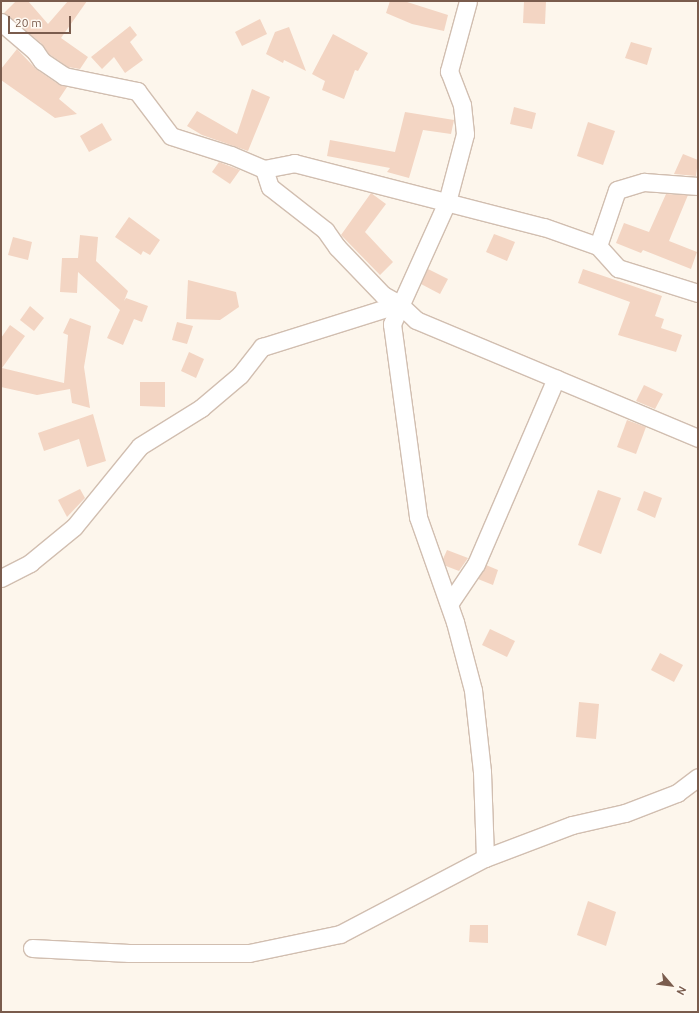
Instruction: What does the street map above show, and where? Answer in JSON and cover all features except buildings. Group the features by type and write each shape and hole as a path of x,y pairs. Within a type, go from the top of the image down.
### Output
{"street":[{"path":"468,1 449,71 462,105 466,134 447,202 399,304 392,324 411,478 418,517 449,604 473,690 482,772 485,858"},
{"path":"1,22 35,51 42,61 64,76 137,91 171,136 264,169 294,163 544,227 598,246 618,268 698,293"},
{"path":"264,169 270,187 325,230 337,247 383,295 399,304 416,320 698,438"},
{"path":"598,246 617,190 644,182 698,186"},
{"path":"1,578 30,563 74,527 140,446 200,408 240,375 262,347 399,304"},
{"path":"449,604 476,564 556,378"},
{"path":"32,948 129,953 249,953 340,934 485,858 572,826 625,813 677,793 698,776"}]}
